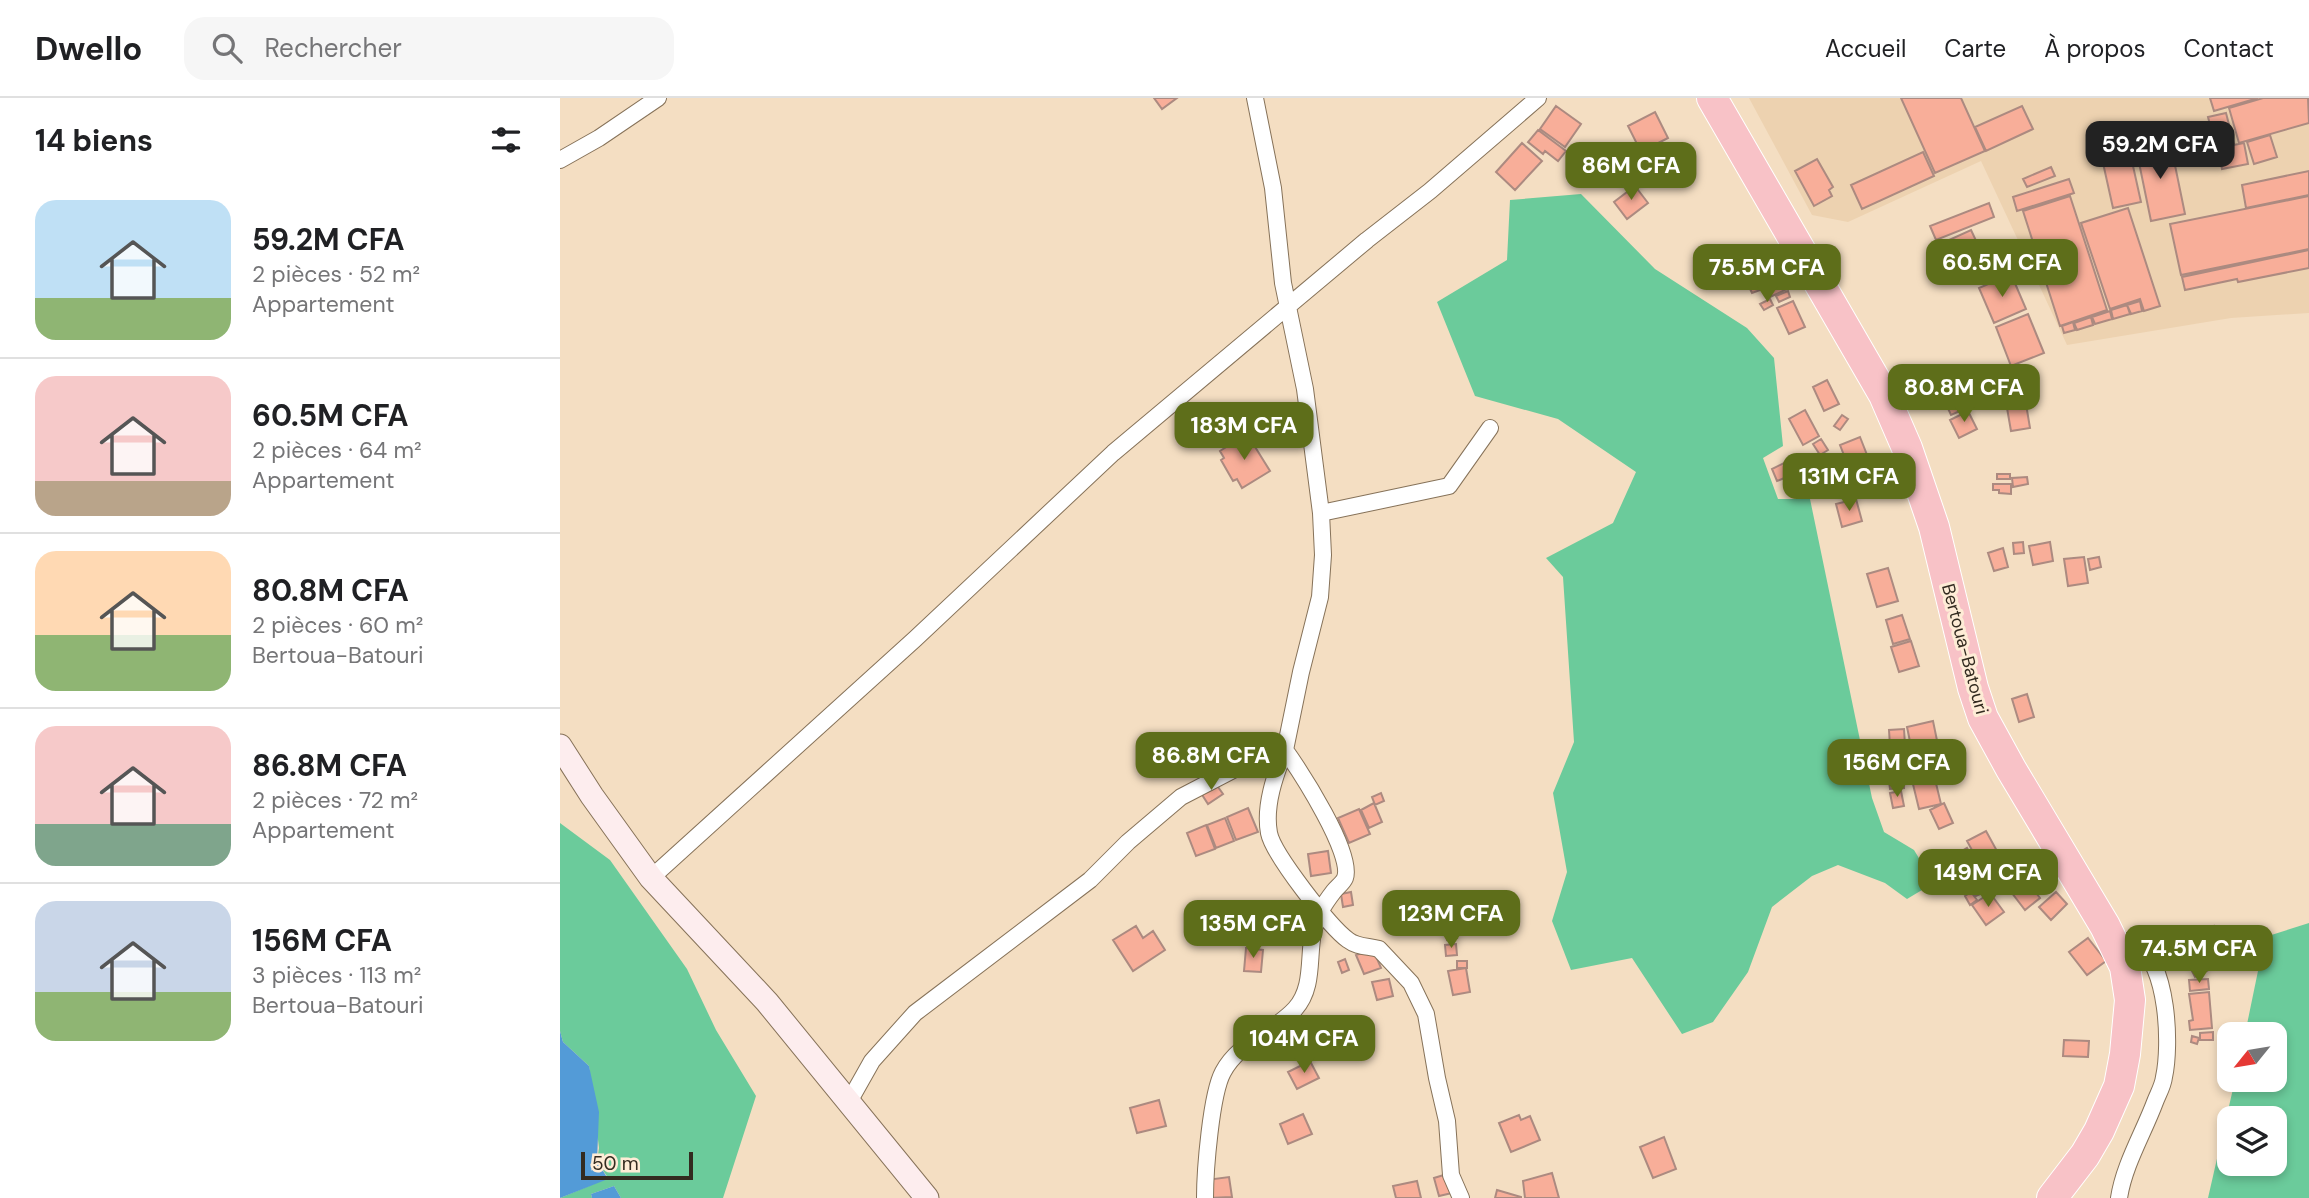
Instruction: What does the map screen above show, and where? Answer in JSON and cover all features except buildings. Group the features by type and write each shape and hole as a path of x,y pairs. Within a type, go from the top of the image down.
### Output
{"highway":[{"name":"Bertoua-Batouri","path":"1712,98 1884,395 1907,448 1934,527 1973,688 1983,718 2111,938 2125,967 2129,984 2127,1035 2119,1086 2085,1155 2052,1198"}],"street":[{"path":"560,160 599,138 658,98"},
{"path":"1255,98 1273,188 1277,245 1305,389 1321,513 1323,555 1320,597 1272,792 1268,832 1279,855 1319,912 1349,942 1379,949 1411,983 1420,998 1430,1028 1437,1078 1447,1121 1451,1175 1461,1198"},
{"path":"650,878 915,639 1113,453 1367,240 1430,191 1538,98"},
{"path":"1321,513 1449,486 1490,428"},
{"path":"560,746 650,878 752,985 850,1100 927,1198"},
{"path":"1205,1198 1213,1109 1222,1073 1237,1052 1295,1008 1308,985 1310,949 1319,912 1345,879 1342,851 1320,805 1285,746"},
{"path":"850,1100 883,1046 915,1013 1090,880 1128,842 1181,797 1209,780 1285,746"},
{"path":"2111,938 2136,944 2146,953 2158,976 2167,1011 2164,1077 2122,1180 2119,1198"}],"shaded area":[{"path":"1749,98 2309,98 2309,313 2231,318 2067,345 1981,161 1848,222 1812,215"}],"green space":[{"path":"1581,194 1655,269 1747,328 1774,358 1783,446 1763,458 1778,499 1810,499 1872,798 1884,832 1914,850 1928,873 1922,890 1907,899 1885,883 1838,865 1812,876 1772,907 1748,972 1713,1022 1682,1034 1632,958 1571,970 1552,921 1567,872 1553,793 1574,742 1563,577 1546,558 1613,523 1636,472 1558,419 1475,396 1437,302 1507,260 1510,200"},
{"path":"560,823 610,860 687,969 716,1030 756,1096 723,1198 621,1198 614,1186 591,1194 592,1198 560,1198 608,1178 597,1161 599,1148 589,1066 563,1042 560,1031"},
{"path":"2309,923 2309,1198 2208,1198 2217,1159 2217,1176 2287,1176 2287,1106 2229,1106 2232,1092 2287,1092 2287,1022 2247,1022 2265,937"}],"water":[{"path":"560,1031 563,1042 589,1066 599,1112 597,1161 608,1179 560,1198"},
{"path":"614,1186 621,1198 592,1198 591,1194"}]}
